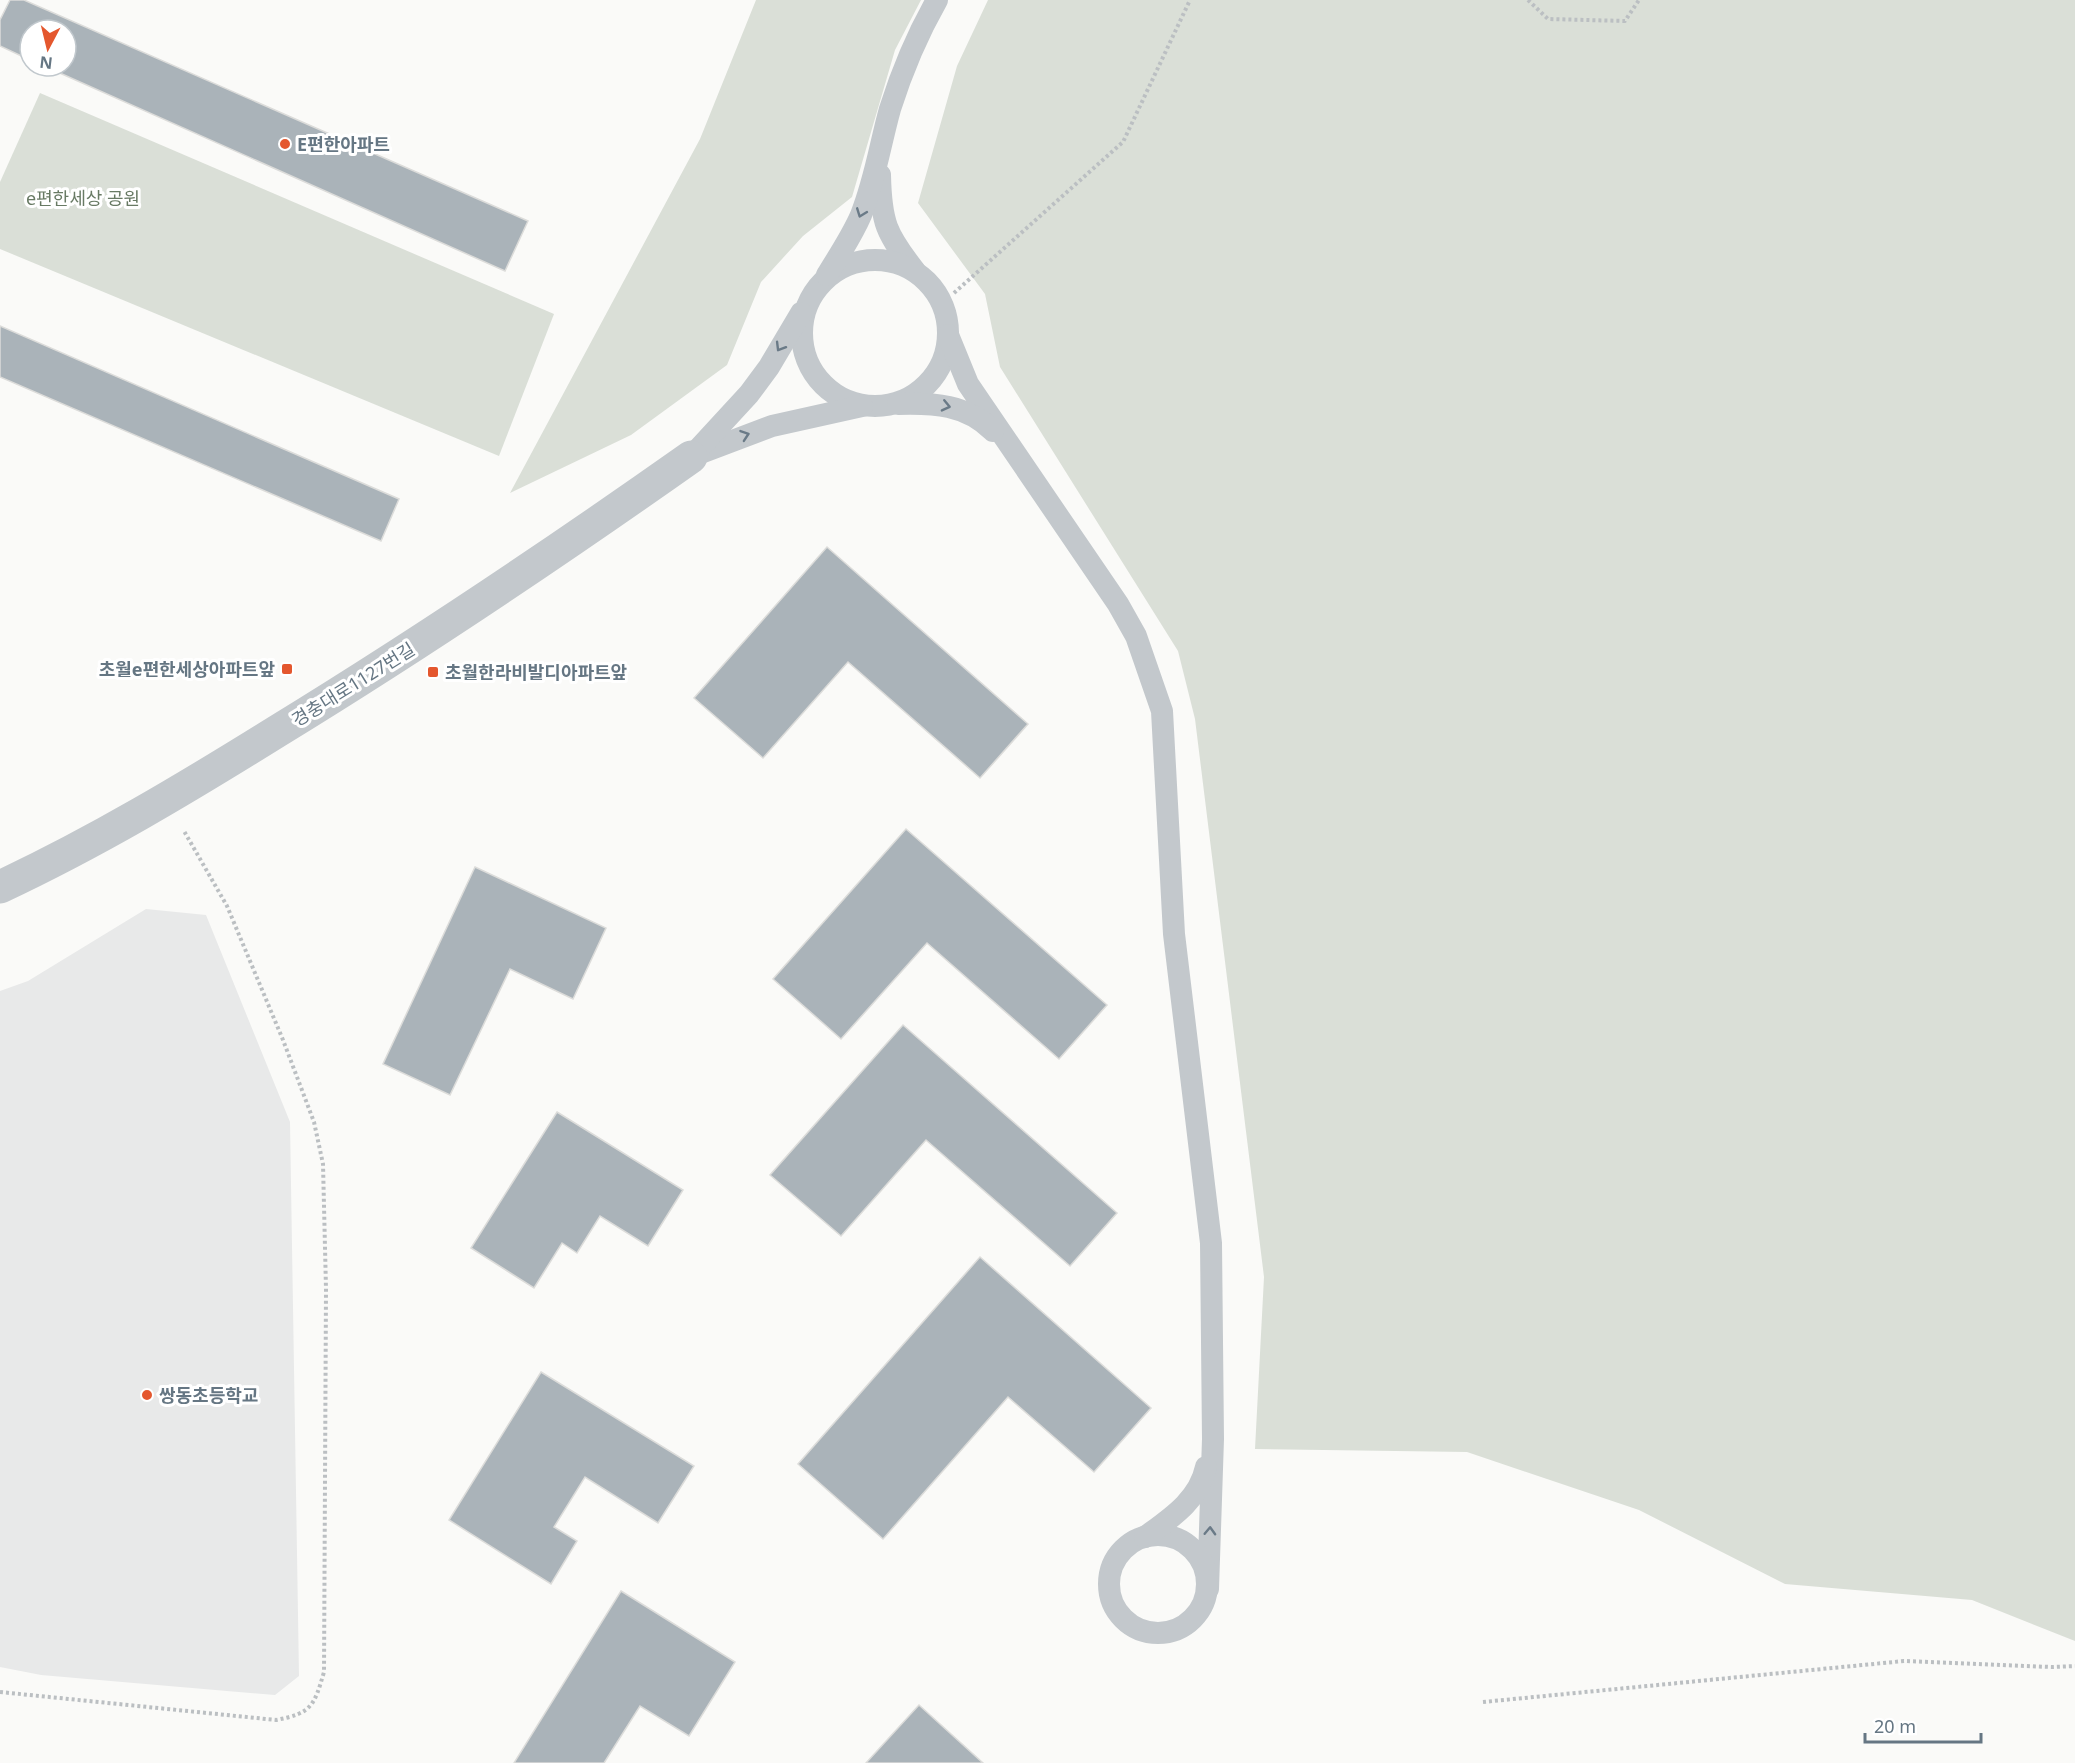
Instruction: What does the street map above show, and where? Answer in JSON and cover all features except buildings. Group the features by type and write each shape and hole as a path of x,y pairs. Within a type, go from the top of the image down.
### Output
{"street":[{"name":"경충대로1127번길","path":"0,886 70,855 332,698 528,572 691,457"}],"lane":[{"path":"691,457 756,385 810,297 825,279 861,215 880,158 890,111 903,71 916,38 937,0"},
{"path":"880,158 881,209 885,227 916,272 934,289 945,311 948,335 968,384 1118,604 1136,636 1161,711 1174,934 1211,1243 1213,1439 1208,1589 1204,1604 1196,1617 1176,1630 1154,1633 1137,1629 1123,1619 1111,1597 1110,1572 1123,1551 1171,1519 1191,1499 1203,1481 1213,1439"},
{"path":"825,279 845,266 868,260 893,262 916,272"},
{"path":"810,297 802,319 802,343 809,365 822,384 842,399 864,406"},
{"path":"888,405 911,397 931,381 944,360 948,335"},
{"path":"691,457 772,426 864,406 929,403 968,413 987,426 1012,451"},
{"path":"1145,1537 1161,1535 1178,1539 1191,1547 1201,1559 1207,1574 1208,1589"}],"path":[{"path":"954,293 1123,142 1190,0"},
{"path":"1528,0 1548,19 1625,21 1640,0"},
{"path":"0,1692 276,1720 302,1714 316,1697 324,1672 326,1289 323,1164 310,1112 227,906 166,799"},
{"path":"1483,1702 1904,1661 2075,1666"}],"shaded area":[{"name":"쌍동초등학교","path":"146,909 206,915 290,1122 299,1676 275,1695 41,1675 0,1667 0,991 28,981"}],"green space":[{"path":"756,0 921,0 895,50 852,197 803,236 761,282 727,365 631,435 510,493 700,139"},
{"path":"988,0 2075,0 2075,1641 1972,1600 1785,1584 1639,1510 1467,1452 1255,1449 1264,1277 1195,719 1178,651 1000,367 985,294 918,203 957,66"},
{"name":"e편한세상 공원","path":"40,93 554,314 499,456 0,249 0,182"}],"place":[{"name":"E편한아파트","path":"285,144"},
{"name":"초월e편한세상아파트앞","path":"287,669"},
{"name":"초월한라비발디아파트앞","path":"433,672"},
{"name":"쌍동초등학교","path":"147,1395"}]}
